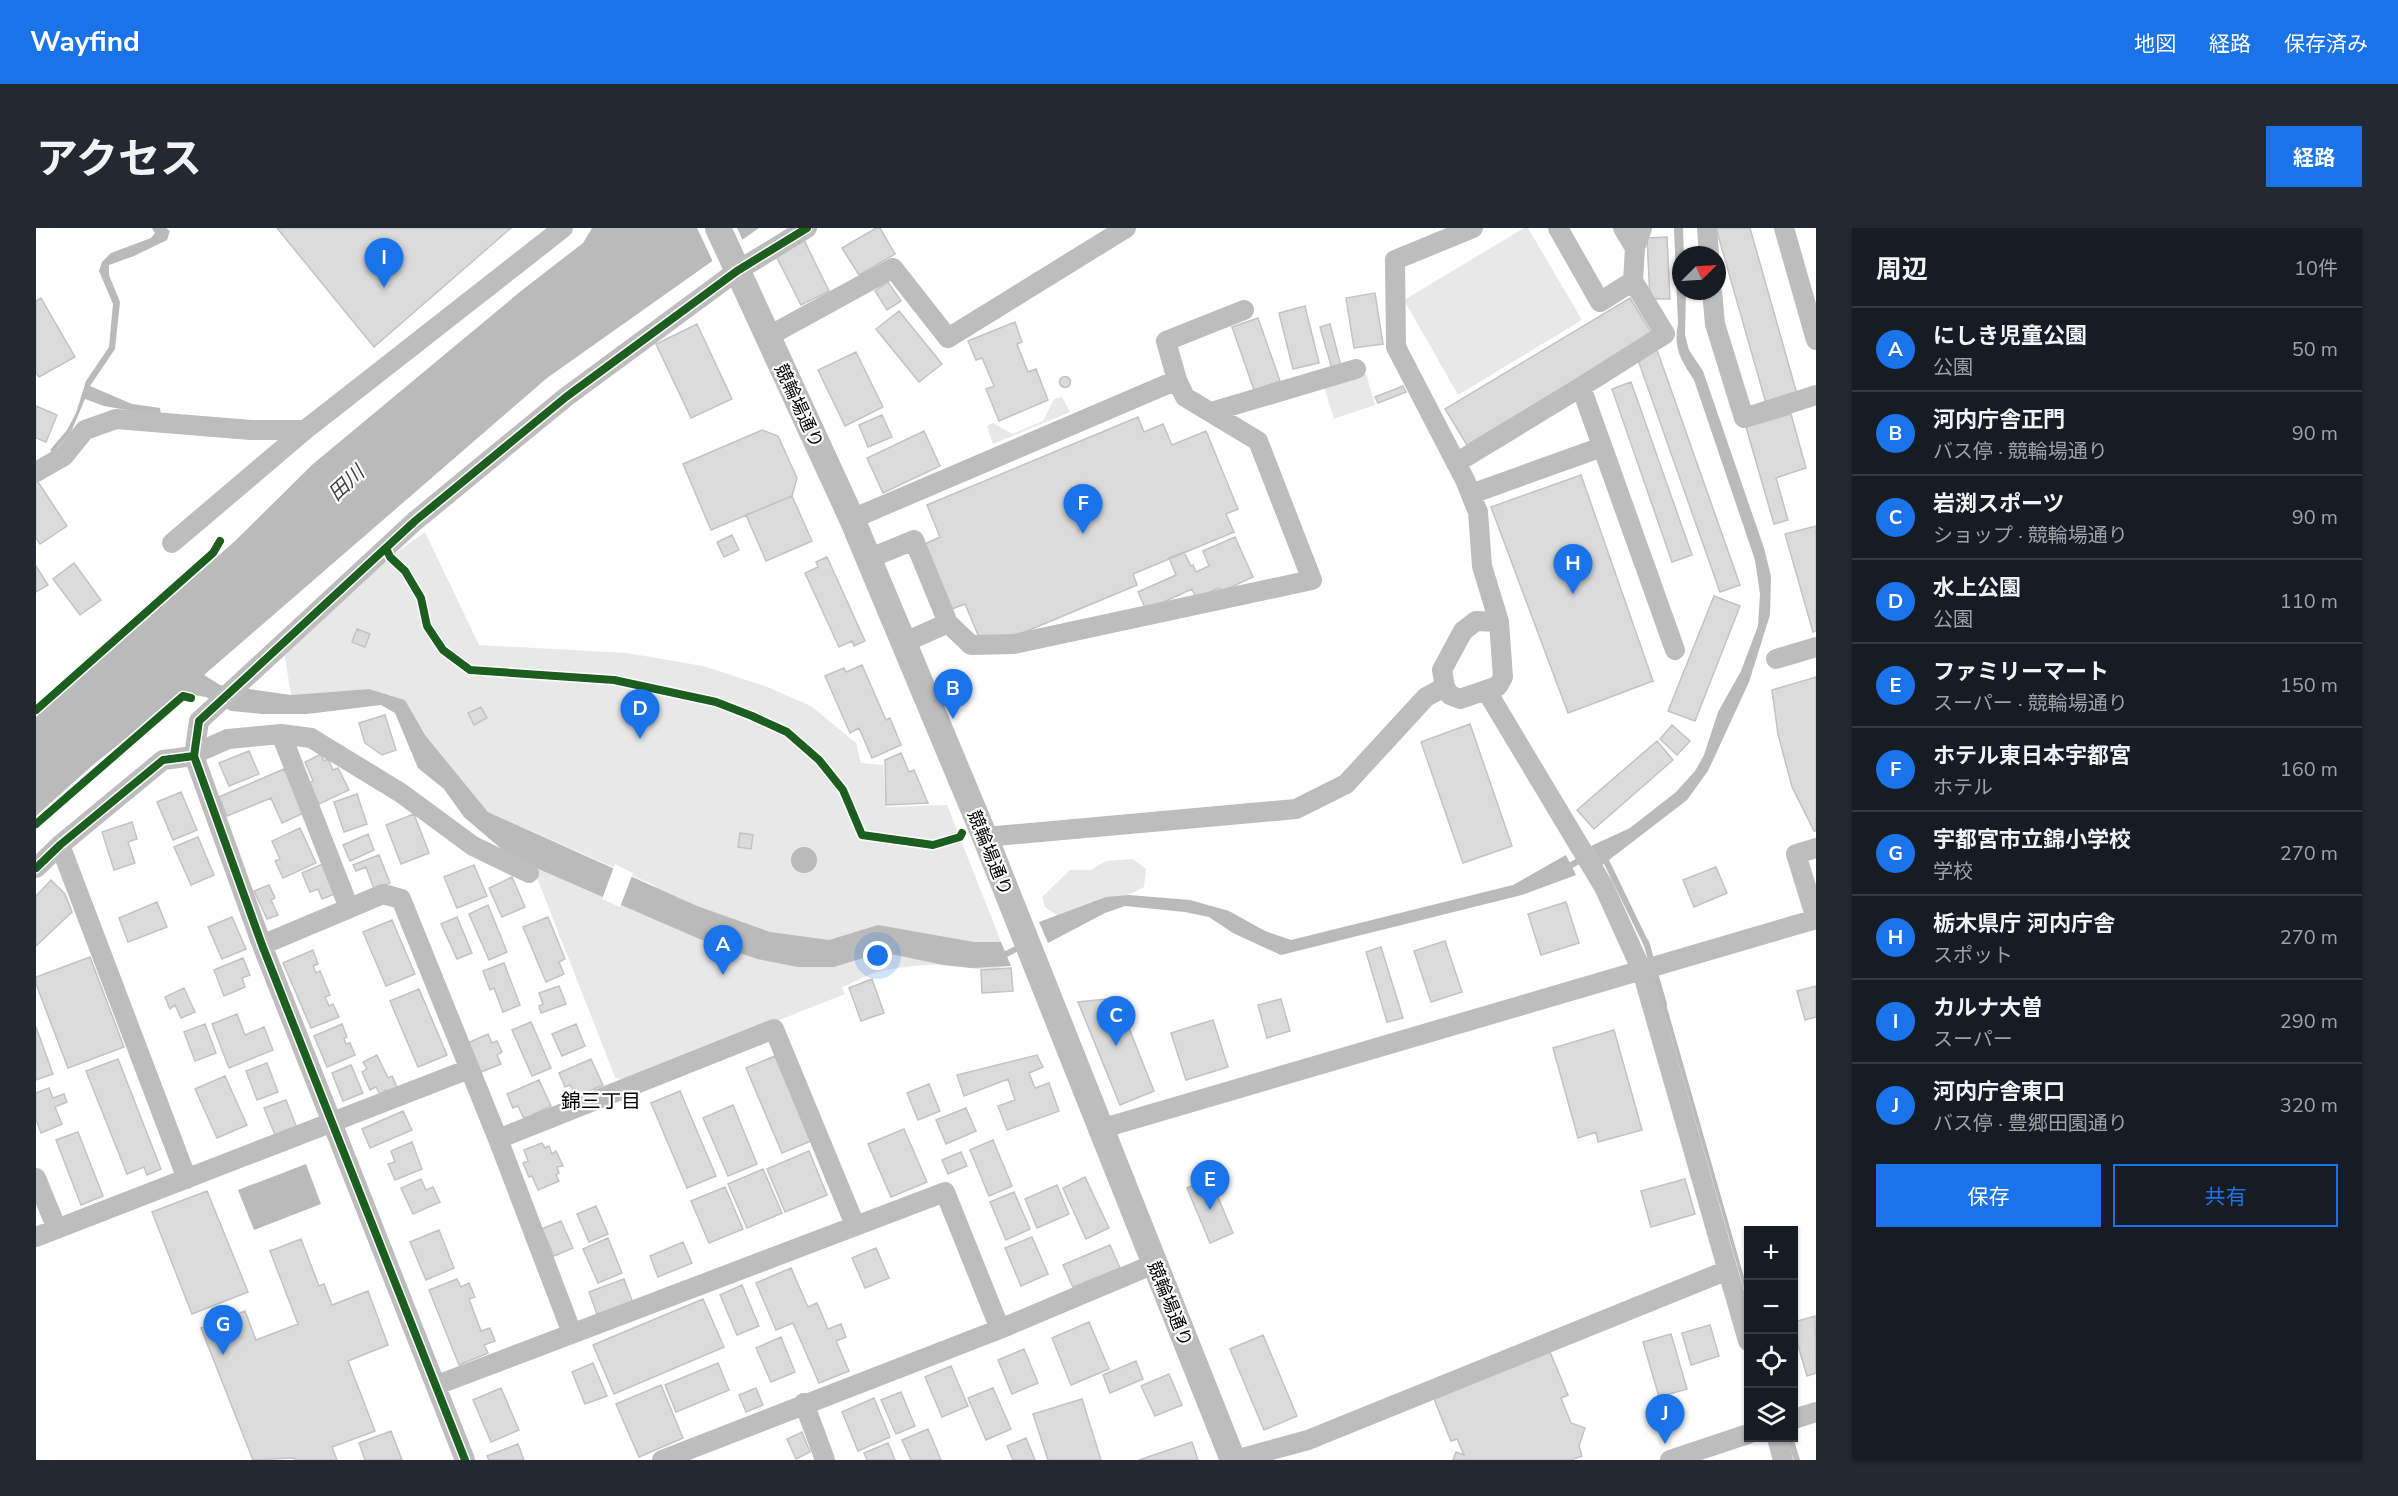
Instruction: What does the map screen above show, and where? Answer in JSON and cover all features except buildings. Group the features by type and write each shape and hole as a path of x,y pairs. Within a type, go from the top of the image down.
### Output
{"main road":[{"name":"競輪場通り","path":"718,228 852,519 985,837 1234,1460"}],"street":[{"path":"172,543 305,430 563,228"},
{"path":"465,1460 262,945 194,755 199,721 415,521 566,397 733,262 807,228"},
{"path":"767,338 892,268 948,338 1126,228"},
{"path":"1473,228 1395,260 1396,347 1456,463 1478,512 1482,566 1499,622 1503,677 1498,686 1460,699 1450,696 1445,687 1442,670 1463,630 1476,621 1499,622"},
{"path":"1557,228 1600,302 1633,281"},
{"path":"1623,228 1635,248"},
{"path":"1456,463 1665,334 1633,281 1635,248 1642,228"},
{"path":"1707,228 1708,246"},
{"path":"1784,228 1816,340"},
{"path":"1713,300 1715,324 1744,418 1816,395"},
{"path":"868,559 914,540 948,623 971,645 1014,644 1312,580 1258,441 1185,397 1177,380 1166,341 1244,310"},
{"path":"1211,412 1356,369"},
{"path":"852,519 1177,380"},
{"path":"1581,387 1675,650"},
{"path":"36,472 64,456 85,430 116,419 251,430 305,430"},
{"path":"1471,494 1602,447"},
{"path":"903,643 948,623"},
{"path":"1776,659 1816,647"},
{"path":"985,837 1296,809 1346,784 1426,697 1445,687"},
{"path":"1486,690 1604,887 1642,971 1747,1334"},
{"path":"281,734 349,908"},
{"path":"36,868 60,845 163,760 194,755 228,739 281,734 311,738 401,793 473,846 529,873"},
{"path":"60,845 187,1179"},
{"path":"1100,1129 1816,919 1796,854 1816,848"},
{"path":"262,945 383,894 401,899 498,1139 572,1333"},
{"path":"498,1139 774,1029 855,1225"},
{"path":"36,1237 468,1069"},
{"path":"36,1178 57,1229"},
{"path":"437,1385 945,1192 1000,1329"},
{"path":"662,1460 804,1403 1000,1329 1154,1264"},
{"path":"1234,1460 1308,1440 1728,1270"},
{"path":"804,1403 825,1460"},
{"path":"1798,1418 1816,1412"},
{"path":"1670,1460 1744,1436"},
{"path":"1778,1442 1783,1460"}],"shaded area":[{"path":"1524,228 1528,228 1582,320 1458,395 1404,300"},
{"path":"1366,374 1375,405 1334,419 1324,387"},
{"path":"1062,397 1070,412 993,444 987,426 993,423 1012,434 1043,421 1054,399"},
{"path":"425,532 479,645 627,653 703,666 765,686 811,706 856,743 861,763 883,765 886,807 947,805 1009,962 989,970 935,965 876,972 842,987 845,994 625,1081 615,1077 532,865 658,887 488,812 425,735 405,700 369,689 291,695 284,651 390,557"},
{"path":"1133,859 1146,869 1144,887 1102,905 1058,916 1045,907 1042,897 1070,870 1091,870 1106,861"}],"water":[{"path":"152,228 166,228 170,231 167,240 109,265 109,275 120,302 115,349 90,386 132,404 160,408 161,416 104,406 85,399 71,432 53,453 50,450 67,430 76,413 86,381 109,347 113,304 99,271 102,262 111,253 151,238 155,233"},
{"name":"田川","path":"592,228 759,228 547,378 204,675 220,685 291,695 369,689 405,700 425,735 488,812 697,906 770,932 829,940 878,925 974,942 1001,942 1011,966 971,968 943,965 882,952 834,967 798,967 757,959 697,938 511,857 464,817 444,789 418,768 395,713 381,705 307,714 263,714 231,711 206,697 182,693 93,765 36,816 36,717 235,541 313,464 521,291 583,243"},
{"path":"1674,228 1683,228 1684,246 1675,246"},
{"path":"1677,300 1686,300 1685,335 1689,350 1703,371 1764,548 1771,576 1770,615 1749,682 1708,771 1687,800 1609,860 1651,947 1645,948 1604,864 1602,865 1591,846 1630,828 1676,792 1695,771 1704,755 1718,712 1741,671 1758,626 1760,594 1755,560 1694,380 1677,347"},
{"path":"804,847 813,851 817,860 813,869 804,873 795,869 791,860 795,851"},
{"path":"1566,855 1576,875 1522,895 1281,955 1233,933 1209,917 1185,912 1125,906 1105,913 1048,943 1039,922 1106,897 1129,895 1190,900 1229,911 1265,931 1291,940 1513,885"},
{"path":"1664,997 1744,1277 1744,1289 1660,998"},
{"path":"306,1164 321,1204 254,1230 238,1190"}],"pier":[{"path":"697,228 737,228 744,243 714,264"},
{"path":"615,864 633,873 620,907 602,899"}],"waterway":[{"path":"1564,869 1584,858"},
{"path":"1646,942 1664,1004"},
{"path":"998,955 1006,954 1022,946"},
{"path":"1791,1442 1797,1460"}],"cycle path":[{"path":"36,868 60,845 163,760 194,756 199,721 415,521 566,397 737,271 807,228"},
{"path":"36,710 213,553 220,541"},
{"path":"386,548 390,557 405,571 421,598 427,626 443,650 470,670 614,680 716,702 787,732 819,760 843,790 862,835 933,845 960,837 962,833"},
{"path":"36,824 183,696 191,698"},
{"path":"194,756 262,945 465,1460"}],"place":[{"name":"カルナ大曽","path":"384,288"},
{"name":"ホテル東日本宇都宮","path":"1083,534"},
{"name":"栃木県庁 河内庁舎","path":"1573,594"},
{"name":"河内庁舎正門","path":"953,719"},
{"name":"水上公園","path":"640,739"},
{"name":"にしき児童公園","path":"723,975"},
{"name":"岩渕スポーツ","path":"1116,1046"},
{"name":"ファミリーマート","path":"1210,1210"},
{"name":"宇都宮市立錦小学校","path":"223,1355"},
{"name":"河内庁舎東口","path":"1665,1444"}],"district":[{"name":"錦三丁目","path":"601,1101"}]}
